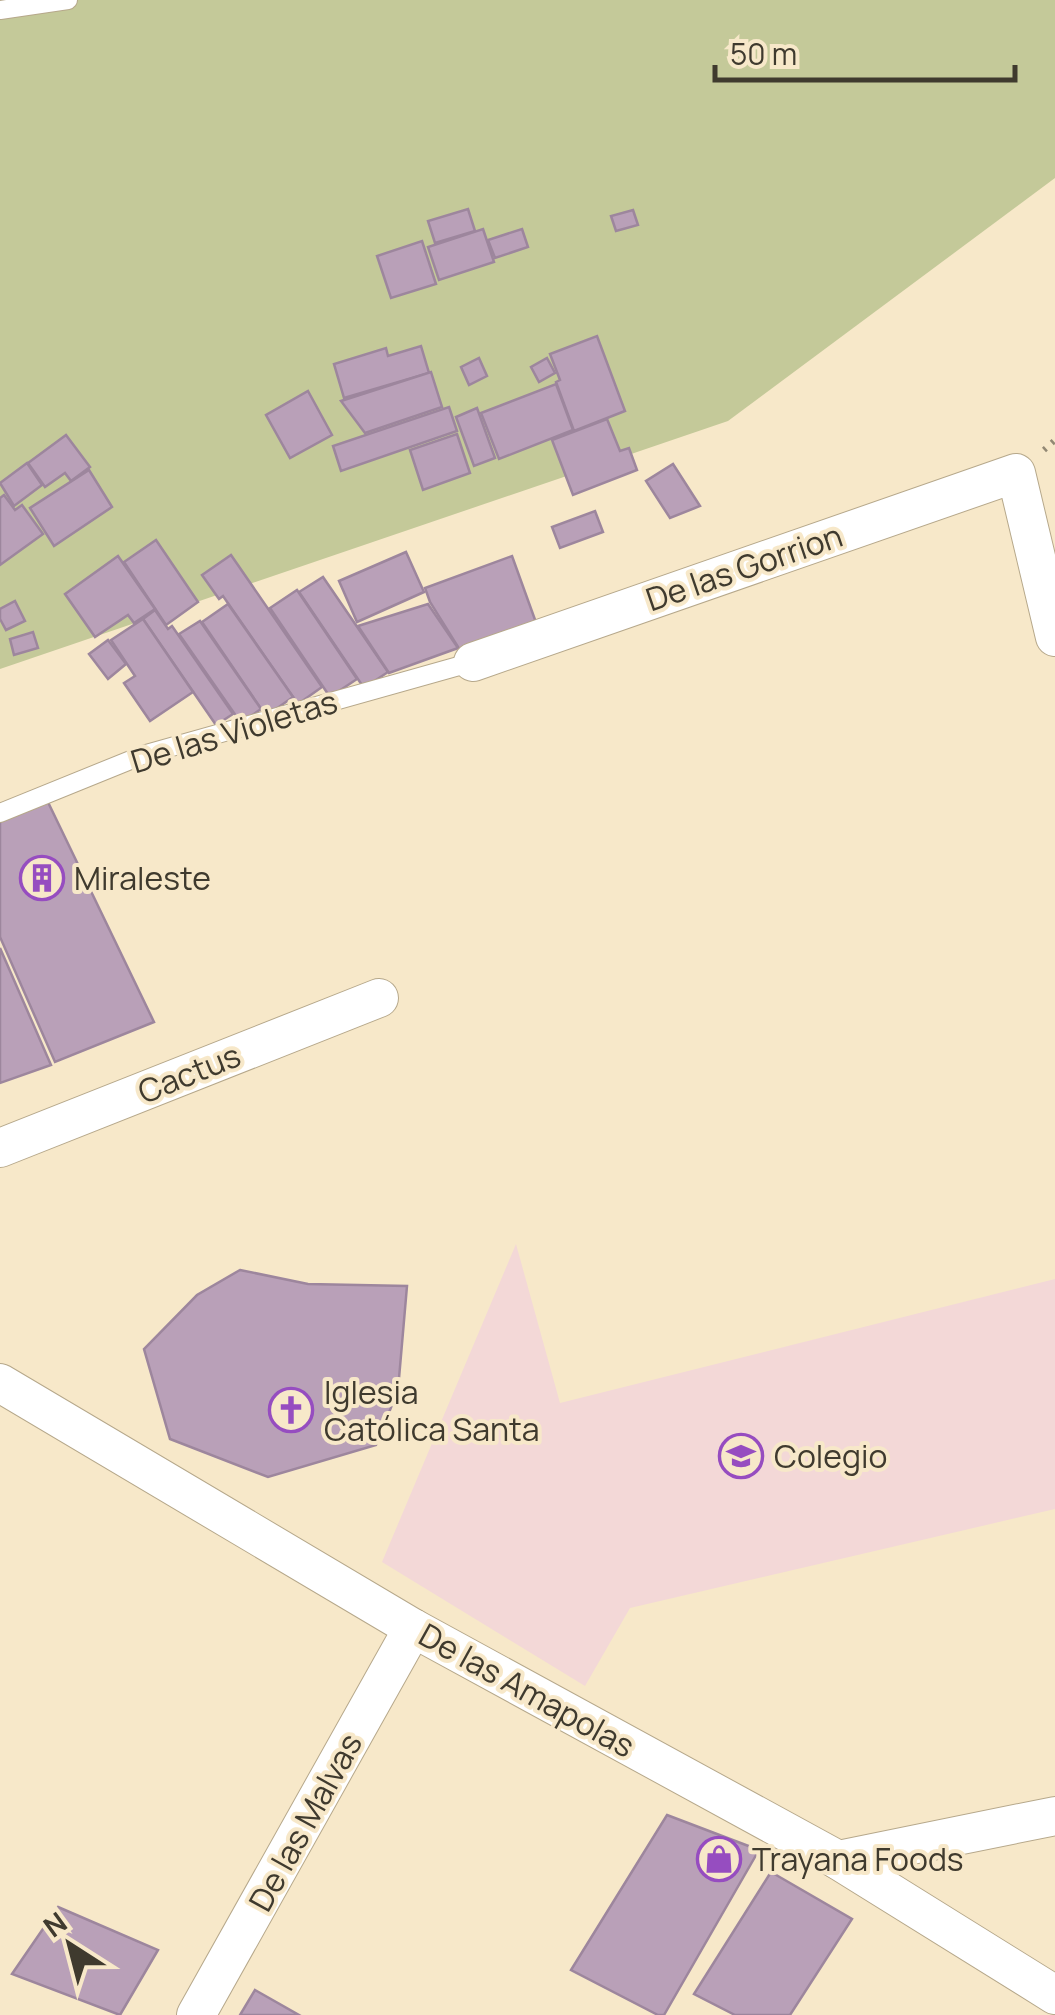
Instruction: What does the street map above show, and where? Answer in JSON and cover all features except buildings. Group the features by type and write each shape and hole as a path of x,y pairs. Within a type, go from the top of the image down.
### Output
{"street":[{"name":"De las Gorrion","path":"473,662 1016,474 1055,637"},
{"name":"Cactus","path":"0,1148 379,998"},
{"name":"De las Amapolas","path":"0,1383 414,1628 838,1860 1055,1996"},
{"name":"De las Malvas","path":"196,2015 414,1628"},
{"path":"838,1860 1055,1816"}],"lane":[{"path":"0,10 68,0"},
{"name":"De las Violetas","path":"0,813 143,755 473,662"}],"shaded area":[{"name":"Colegio","path":"516,1244 560,1403 1055,1279 1055,1509 630,1608 585,1686 382,1562"}],"green space":[{"path":"0,0 1055,0 1055,178 728,421 0,669"}],"place":[{"name":"Miraleste","path":"42,878"},
{"name":"Iglesia Católica Santa","path":"291,1410"},
{"name":"Colegio","path":"741,1456"},
{"name":"Trayana Foods","path":"719,1859"}]}
